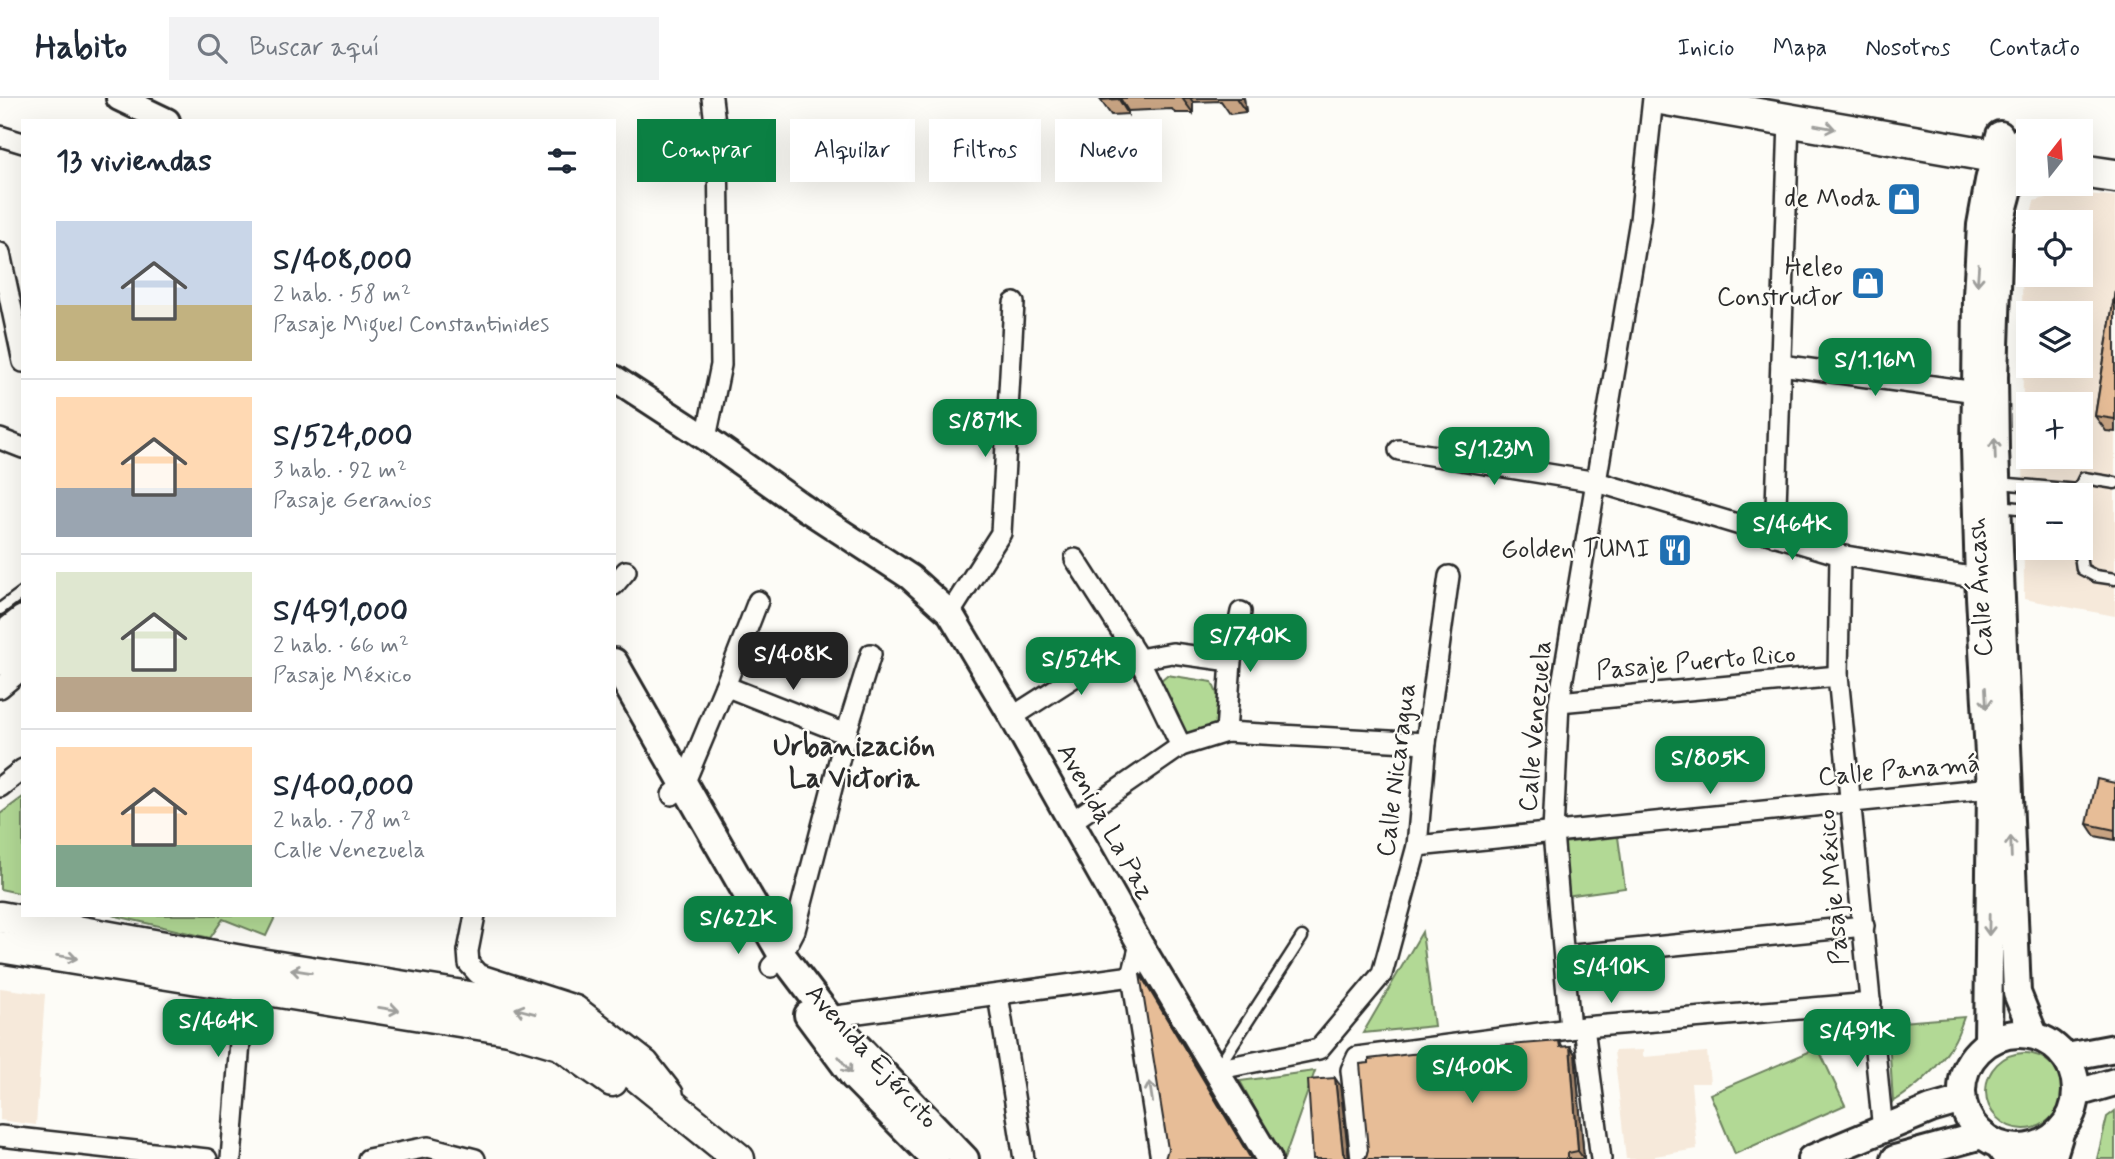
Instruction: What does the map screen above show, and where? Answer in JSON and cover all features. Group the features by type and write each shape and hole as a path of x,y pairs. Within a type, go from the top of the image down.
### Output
{"highway":[{"path":"1661,98 1787,109 2015,149"},
{"path":"2093,152 2115,155"},
{"path":"2093,173 2115,176"}],"main road":[{"name":"Calle Áncash","path":"2015,149 1982,225 1977,296 1975,449 1990,580 2000,787 2017,993 2034,1035"},
{"name":"Calle Áncash","path":"1990,580 1998,494 1994,377 1999,226 2015,149"},
{"path":"0,637 21,621"},
{"path":"0,662 21,646"},
{"name":"Avenida Ejército","path":"616,666 678,789 777,961 854,1077 935,1159"},
{"name":"Avenida Ejército","path":"616,700 678,789"},
{"name":"Calle Áncash","path":"1988,1041 2000,787"},
{"path":"0,917 245,974 509,1029 560,1044 597,1069 709,1159"},
{"path":"0,947 482,999 571,1023 739,1159"},
{"name":"Avenida Ejército","path":"777,961 965,1159"},
{"path":"1895,1159 1996,1146 2032,1147 2048,1141 2062,1130 2075,1107 2075,1074 2067,1057 2052,1043 2034,1035 2018,1033 1988,1041 1976,1052 1967,1066 1962,1083 1962,1100 1966,1113 1973,1125 1996,1146"},
{"path":"2067,1057 2115,1048"},
{"path":"2077,1093 2115,1082"},
{"path":"1811,1159 1931,1109 1962,1100"}],"street":[{"path":"119,98 163,119"},
{"path":"706,438 721,365 718,148 712,98"},
{"name":"Calle Venezuela","path":"1601,1159 1564,956 1553,833 1559,702 1640,220 1654,98"},
{"path":"1775,536 1787,109"},
{"path":"0,136 21,143"},
{"path":"1,262 21,271"},
{"path":"1,262 21,353"},
{"path":"950,613 1001,533 1014,303"},
{"path":"1781,365 1976,392"},
{"name":"Avenida La Paz","path":"616,379 910,577 950,613 1140,944 1269,1159"},
{"path":"0,439 21,447"},
{"path":"1399,450 1597,482 1840,555 1990,580"},
{"name":"Pasaje México","path":"1840,555 1839,676 1883,1131"},
{"path":"1075,559 1134,651 1181,746"},
{"name":"Calle Nicaragua","path":"1215,1070 1319,1049 1382,974 1417,846 1426,743 1449,576"},
{"path":"678,789 725,686 758,601"},
{"path":"1226,732 1231,661 1241,612"},
{"path":"1012,717 1134,651 1231,661"},
{"path":"777,961 795,930 846,734 871,654"},
{"path":"0,688 21,671"},
{"name":"Pasaje Puerto Rico","path":"1559,702 1839,676"},
{"path":"725,686 846,734"},
{"path":"1071,822 1181,746 1226,732 1426,743"},
{"path":"1,785 21,770"},
{"name":"Calle Panamá","path":"1417,846 2000,787"},
{"path":"475,917 468,951 469,964 478,974 577,1006 648,1061 695,1122"},
{"path":"1564,956 1864,926"},
{"path":"1140,944 1132,976 1161,1159"},
{"path":"231,1159 245,974"},
{"path":"830,1017 1132,976"},
{"path":"998,995 1024,1159"},
{"path":"1361,1159 1351,1070 1357,1057 1577,1028 1871,1003"},
{"path":"2053,1159 2062,1130"},
{"path":"0,1136 207,1159"},
{"path":"368,1159 428,1147 475,1159"}],"lane":[{"path":"2082,483 2084,478 2115,483"},
{"path":"1998,494 2016,494"},
{"path":"1998,494 2016,503"},
{"path":"2081,560 2082,569 2095,576 2115,579"},
{"path":"0,609 21,593"},
{"path":"1215,1070 1302,937"}],"shaded area":[{"path":"2054,196 2115,196 2115,616 2024,599 2024,560 2093,560 2093,483 2023,483 2023,469 2093,469 2093,392 2023,392 2023,378 2093,378 2093,301 2022,301 2022,287 2093,287 2093,210 2032,210 2034,201"},
{"path":"0,988 45,994 36,1125 0,1120"},
{"path":"1643,1050 1643,1057 1707,1052 1710,1083 1691,1083 1697,1149 1655,1156 1655,1159 1626,1159 1614,1051"}],"green space":[{"path":"1167,675 1212,682 1222,705 1219,732 1190,741 1153,687"},
{"path":"21,798 21,894 0,889 0,814"},
{"path":"1618,837 1625,888 1565,896 1562,843"},
{"path":"121,917 275,917 266,936 223,919 210,938"},
{"path":"1422,932 1434,1026 1363,1033"},
{"path":"1964,1017 1955,1040 1934,1069 1919,1084 1893,1102 1888,1023"},
{"path":"1818,1048 1845,1105 1735,1154 1710,1094"},
{"path":"2024,1053 2038,1056 2051,1064 2059,1077 2062,1091 2059,1105 2051,1118 2038,1126 2024,1129 2010,1126 1997,1118 1989,1105 1986,1091 1989,1077 1997,1064 2010,1056"},
{"path":"1315,1071 1284,1159 1282,1159 1240,1081"},
{"path":"2115,1111 2115,1159 2097,1159 2107,1117"}],"building":[{"path":"2115,291 2115,419 2095,416"},
{"path":"2097,779 2115,783 2115,830 2087,824"},
{"path":"1140,974 1251,1159 1165,1159 1168,1149"},
{"path":"1559,1041 1560,1047 1570,1046 1578,1151 1568,1153 1568,1159 1363,1159 1368,1150 1360,1064 1369,1063 1369,1059 1411,1054 1461,1051 1497,1053 1497,1046"},
{"path":"1335,1078 1343,1153 1348,1159 1313,1159 1308,1080"}],"place":[{"name":"de Moda","path":"1904,199"},
{"name":"Heleo Constructor","path":"1868,283"},
{"name":"Golden TUMI","path":"1675,550"}],"district":[{"name":"Urbanización La Victoria","path":"854,763"}]}
